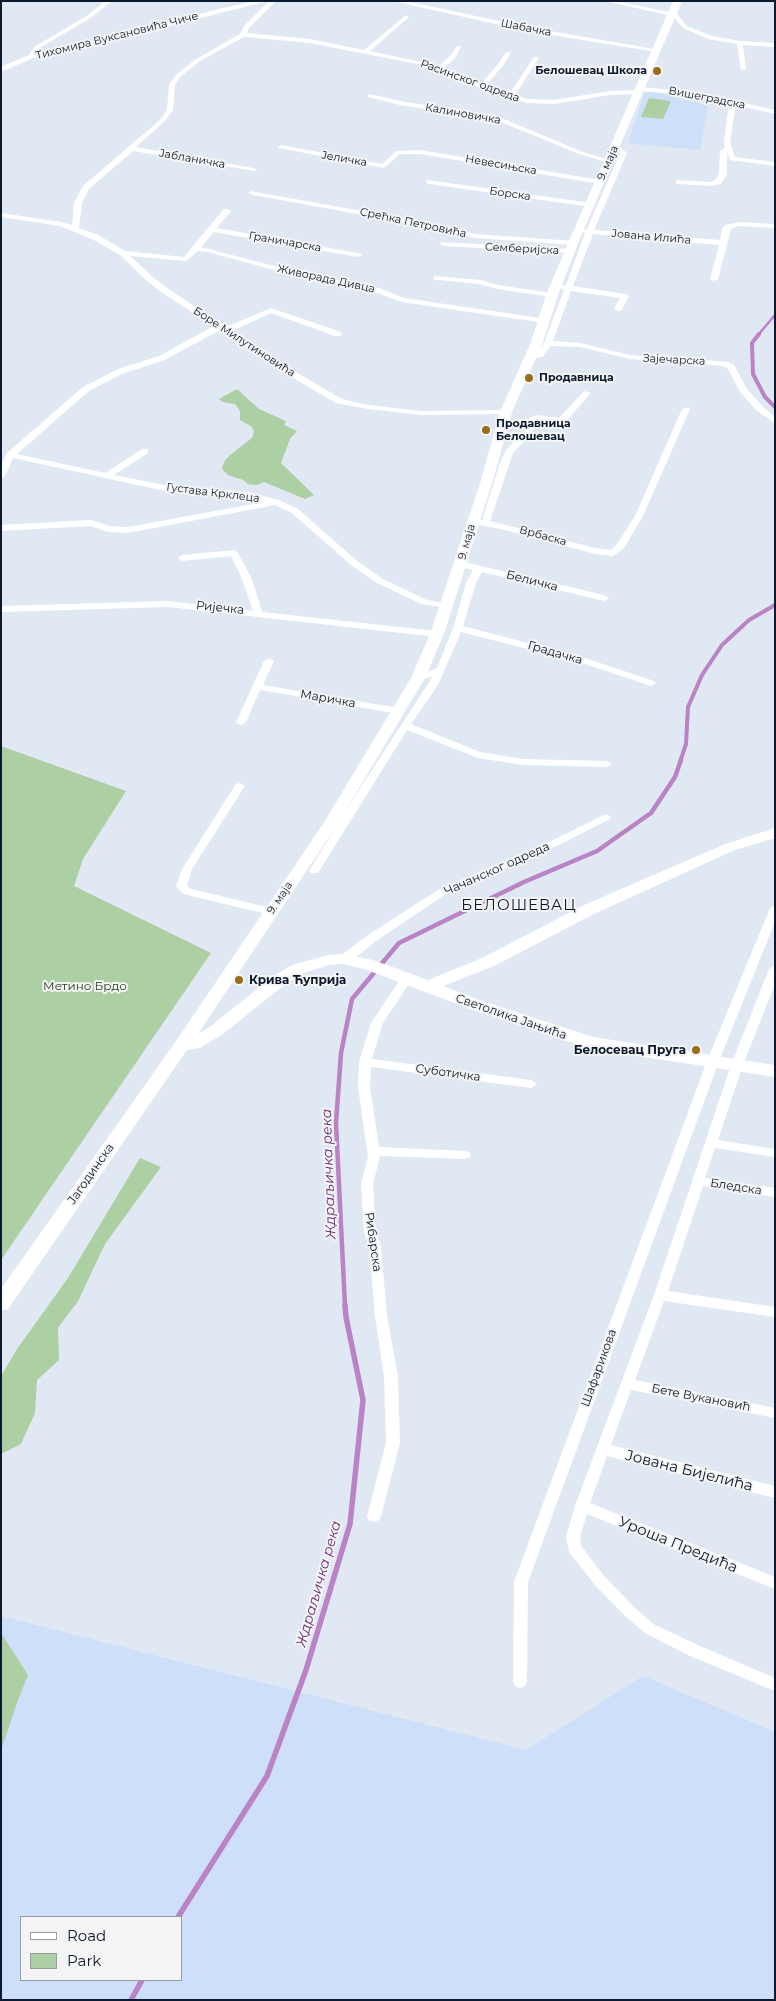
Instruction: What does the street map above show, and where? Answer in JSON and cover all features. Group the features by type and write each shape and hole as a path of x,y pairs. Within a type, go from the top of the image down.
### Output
{"main road":[{"name":"9. маја","path":"182,1045 357,783 418,678 437,634 460,564 479,522 506,412 559,290 600,182 638,90 678,1"},
{"path":"428,986 521,946 588,910 730,847 775,833"},
{"name":"Светолика Јањића","path":"342,959 367,964 403,976 462,1000 592,1043 775,1071"},
{"path":"182,1045 194,1044 217,1030 278,981 298,969 329,960 342,959"},
{"path":"462,972 454,987 456,994 462,1000"},
{"name":"Јагодинска","path":"1,1304 182,1045"}],"street":[{"path":"31,56 36,48 90,16 109,1"},
{"name":"Тихомира Вуксановића Чиче","path":"1,70 31,56 66,50 265,1"},
{"path":"75,228 78,204 86,188 130,148 157,127 170,110 172,85 178,76 198,60 243,35 246,27 273,1"},
{"name":"Шабачка","path":"396,1 527,29 657,50"},
{"path":"607,1 678,16 685,27 700,35 740,43 775,44"},
{"path":"244,5 254,8 261,14"},
{"path":"366,51 406,17"},
{"name":"Расинског одреда","path":"243,35 299,40 366,51 440,68 482,86 527,101 554,102 638,90"},
{"path":"740,43 743,69"},
{"path":"440,68 454,56 459,47"},
{"path":"482,86 501,65 508,53"},
{"path":"510,96 536,58"},
{"name":"Вишеградска","path":"638,90 682,92 775,112"},
{"name":"Калиновичка","path":"370,96 400,103 498,118 574,151 609,161"},
{"path":"733,102 727,142 732,159 775,164"},
{"path":"530,357 540,355 548,343 559,290 578,239 624,153 616,146"},
{"name":"Јабланичка","path":"130,148 253,170"},
{"name":"Јеличка","path":"281,148 384,166 396,153 401,151"},
{"path":"679,182 709,184 720,180 723,174 723,151 728,150"},
{"name":"Невесињска","path":"401,151 458,158 600,182"},
{"name":"Борска","path":"430,182 591,205"},
{"name":"Срећка Петровића","path":"253,193 435,226 475,236 578,239"},
{"path":"123,253 176,259 189,258 227,211"},
{"name":"Боре Милутиновића","path":"1,216 75,228 123,253 158,285 327,395 346,403 421,414 506,412"},
{"path":"714,279 726,229 739,224 775,226"},
{"name":"Граничарска","path":"212,229 358,255"},
{"name":"Јована Илића","path":"578,239 723,243"},
{"name":"Семберијска","path":"444,244 578,239"},
{"name":"Живорада Дивца","path":"196,249 296,274 370,288 402,300 544,321"},
{"path":"437,278 482,282 496,287 625,296 618,309"},
{"path":"1,476 7,458 77,396 99,381 121,371 162,358 224,328 271,310 338,334"},
{"name":"Зајечарска","path":"548,343 580,345 630,357 725,364 731,367 743,390 775,421"},
{"path":"479,522 509,452 528,432 535,418 558,424 587,393"},
{"name":"Врбаска","path":"479,522 613,553 621,546 639,516 686,410"},
{"path":"106,476 145,450"},
{"name":"Густава Крклеца","path":"7,458 175,489 248,495 276,502 295,511 354,564 380,581 424,602 446,606"},
{"path":"1,528 91,523 116,530 128,530 276,502"},
{"path":"182,558 234,553 247,579 258,613"},
{"name":"Беличка","path":"460,564 604,598"},
{"path":"314,871 393,743 407,726 441,670 458,628 471,583 479,568"},
{"name":"Ријечка","path":"1,610 168,604 437,634"},
{"name":"Градачка","path":"458,628 600,665 652,683"},
{"path":"240,722 269,661"},
{"path":"418,678 441,670"},
{"name":"Маричка","path":"257,687 399,711"},
{"path":"407,726 478,755 523,762 607,764"},
{"path":"240,786 186,869 181,886 187,892 271,912"},
{"name":"Чачанског одреда","path":"342,959 354,953 372,938 442,892 566,838 606,817"},
{"path":"326,831 341,826"},
{"name":"Шафарикова","path":"520,1681 521,1582 713,1061 775,908"},
{"path":"775,969 772,983 737,1066 660,1294 582,1506 575,1527 574,1548 600,1581 630,1612 650,1629 695,1651 775,1685"},
{"name":"Рибарска","path":"374,1516 393,1443 392,1376 381,1316 375,1247 369,1221 367,1184 374,1151 364,1087 365,1062 376,1023 403,976"},
{"name":"Суботичка","path":"365,1062 531,1084"},
{"path":"712,1143 775,1153"},
{"path":"374,1151 466,1155"},
{"name":"Бледска","path":"698,1181 775,1193"},
{"path":"660,1294 775,1312"},
{"name":"Бете Вукановић","path":"627,1384 775,1412"},
{"name":"Јована Бијелића","path":"603,1450 775,1492"},
{"name":"Уроша Предића","path":"582,1506 775,1583"}],"shaded area":[{"path":"650,92 708,106 700,150 628,143 644,94"},
{"path":"1,1616 526,1750 643,1676 775,1732 775,2000 1,2000"}],"green space":[{"path":"649,98 671,101 663,119 641,117"},
{"path":"237,389 259,409 286,421 284,425 297,431 290,439 281,463 314,495 305,499 264,482 256,485 248,484 243,480 228,475 222,469 224,462 230,455 252,438 254,432 252,427 240,420 240,411 235,404 223,402 219,399"},
{"name":"Метино Брдо","path":"1,746 126,791 83,859 74,886 211,953 1,1260"},
{"path":"140,1158 161,1167 105,1244 78,1301 58,1328 59,1360 37,1380 35,1413 21,1444 1,1454 1,1376 17,1349 68,1278"},
{"path":"1,1633 28,1675 1,1750"}],"waterway":[{"name":"Ждраљичка река","path":"758,335 775,315"},
{"name":"Ждраљичка река","path":"759,334 752,343 753,374 765,397 775,407"},
{"name":"Ждраљичка река","path":"680,762 686,744 688,707 702,675 722,645 749,620 775,605"},
{"name":"Ждраљичка река","path":"345,1306 336,1123 341,1053 352,999 399,943 524,882 597,851 651,813 675,777 681,760"},
{"name":"Ждраљичка река","path":"179,1916 267,1776 306,1670 350,1524 363,1400 345,1305"},
{"name":"Ждраљичка река","path":"131,2000 141,1981"}],"place":[{"name":"Белошевац Школа","path":"657,71"},
{"name":"Продавница","path":"529,378"},
{"name":"Продавница Белошевац","path":"486,430"},
{"name":"Крива Ћуприја","path":"239,980"},
{"name":"Белосевац Пруга","path":"696,1050"}],"district":[{"name":"БЕЛОШЕВАЦ","path":"519,906"}]}
